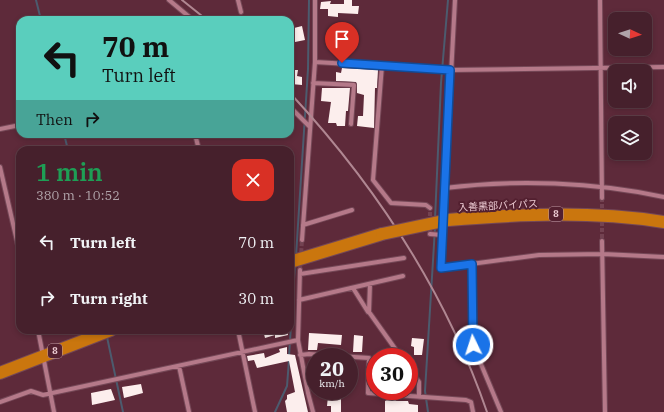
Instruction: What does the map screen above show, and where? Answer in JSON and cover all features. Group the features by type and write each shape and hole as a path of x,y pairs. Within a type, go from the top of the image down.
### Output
{"highway":[{"name":"入善黒部バイパス","path":"294,261 382,234 448,220 563,214 633,217 664,222"},
{"name":"8","path":"0,372 101,334"}],"street":[{"path":"169,0 189,16"},
{"path":"238,0 241,12"},
{"path":"302,240 315,62 315,0"},
{"path":"455,0 450,70 441,268 539,255 603,254 664,257"},
{"path":"600,0 602,198"},
{"path":"315,62 450,70 664,68"},
{"path":"382,65 373,180 391,203 426,205 430,208"},
{"path":"313,83 354,85 351,124"},
{"path":"294,111 310,127"},
{"path":"0,129 16,127"},
{"path":"0,167 16,237"},
{"path":"445,188 534,184 602,187 664,197"},
{"path":"303,225 352,210"},
{"path":"430,234 442,235"},
{"path":"602,241 605,412"},
{"path":"313,412 298,340 300,272 404,258"},
{"path":"472,264 473,345 501,412"},
{"path":"299,300 403,276"},
{"path":"369,312 370,284"},
{"path":"353,288 395,348"},
{"path":"39,334 54,412"},
{"path":"239,334 255,412"},
{"path":"0,402 31,391 43,395 50,394 298,340"},
{"path":"300,355 309,354 366,358"},
{"path":"179,366 189,412"},
{"path":"418,381 419,397 466,400 471,402 473,412"}],"building":[{"path":"344,0 352,0 352,6 359,6 358,14 338,13 338,17 328,16 328,9 320,9 321,2 331,1 330,4 344,4"},
{"path":"302,26 305,40 294,42 294,28"},
{"path":"342,68 378,70 377,88 375,88 374,128 357,126 358,116 363,116 364,95 357,93 356,82 336,81 336,72 341,73"},
{"path":"294,70 298,70 297,76 302,77 302,85 294,84"},
{"path":"322,88 350,88 345,126 337,126 336,123 328,123 331,102 321,101"},
{"path":"309,333 342,335 341,345 318,343 317,348 308,348"},
{"path":"264,334 288,335 275,338 275,335 265,338"},
{"path":"354,335 363,336 362,352 358,352 358,348 353,348"},
{"path":"412,338 424,339 422,355 418,355 418,348 411,346"},
{"path":"287,347 287,354 295,355 308,412 287,412 285,401 287,399 287,395 295,392 289,361 257,368 254,360 248,361 247,356 264,353 265,358 280,352 279,349"},
{"path":"141,384 143,393 124,398 122,387"},
{"path":"111,389 115,400 92,405 91,393"},
{"path":"328,400 341,400 341,412 331,412 331,406 327,406"},
{"path":"385,401 408,401 409,404 418,405 418,412 385,412"}],"waterway":[{"path":"36,0 40,16"},
{"path":"296,256 308,69 309,0"},
{"path":"435,219 441,83 448,0"},
{"path":"65,138 67,146"},
{"path":"428,412 425,391 435,228"},
{"path":"294,279 295,264"},
{"path":"289,356 290,334"},
{"path":"107,337 123,412"},
{"path":"275,412 287,386 289,360"}],"tunnel":[{"path":"602,198 602,241"},
{"path":"430,208 430,234"},
{"path":"300,270 302,240"}],"railway":[{"path":"182,0 202,16"},
{"path":"294,98 351,165 405,242 451,325 487,412"}],"route":[{"path":"342,63 450,70 441,268 472,264 471,327 473,345"}]}
